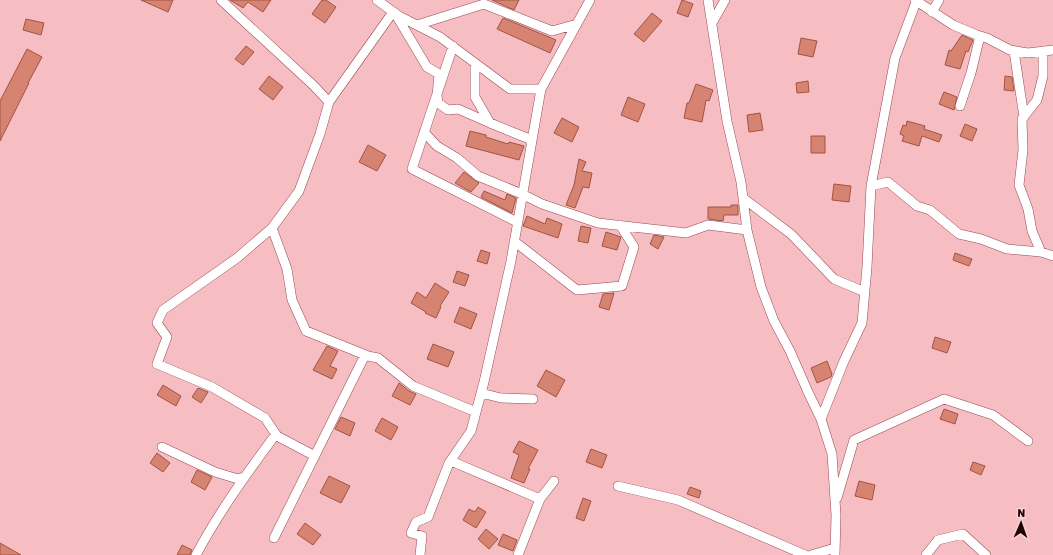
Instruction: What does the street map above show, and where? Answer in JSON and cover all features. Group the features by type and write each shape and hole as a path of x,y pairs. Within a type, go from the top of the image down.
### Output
{"street":[{"path":"221,0 313,85 329,102"},
{"path":"377,0 417,25 440,37 510,89 541,89"},
{"path":"420,555 422,536 411,533 416,522 428,517 451,461 471,430 481,393 514,241 541,89 590,0"},
{"path":"708,0 727,121 741,182 747,230 761,287 774,321 790,351 821,419 832,454 835,505 835,552 811,555"},
{"path":"712,23 725,0"},
{"path":"932,12 939,0"},
{"path":"821,419 844,361 862,323 871,186 895,58 916,1 952,25 987,38 1010,50 1028,53 1053,50"},
{"path":"417,25 484,4 552,31 577,24"},
{"path":"315,456 277,436 266,418 212,387 157,364 167,337 157,323 163,310 236,258 272,228 299,191 320,134 329,102 392,9"},
{"path":"392,9 427,67 439,74 437,96 438,104 448,110 458,110 532,140"},
{"path":"960,106 971,74 980,36"},
{"path":"453,46 412,169 517,222"},
{"path":"1014,50 1024,116"},
{"path":"1041,252 1032,231 1028,208 1019,185 1023,150 1022,119 1037,100 1043,76 1043,51"},
{"path":"475,63 475,97 490,123"},
{"path":"424,132 437,146 457,158 478,176 542,204 598,223 686,233 708,225 747,230"},
{"path":"871,186 888,182 917,206 930,210 959,234 981,239 1007,250 1041,252 1053,256"},
{"path":"743,198 791,234 834,279 865,292"},
{"path":"514,241 577,290 622,286 634,247 620,225"},
{"path":"272,228 287,269 292,300 306,331 365,355 378,358 413,386 476,412"},
{"path":"274,538 365,355"},
{"path":"481,393 501,398 533,399"},
{"path":"835,505 854,440 944,399 993,415 1028,441"},
{"path":"196,555 244,477 276,434"},
{"path":"162,447 215,472 238,478 244,477"},
{"path":"451,461 540,499"},
{"path":"518,555 540,499 554,481"},
{"path":"618,486 678,500 805,555"},
{"path":"926,555 938,540 963,534 986,555"}],"building":[{"path":"141,0 173,0 168,12"},
{"path":"230,0 271,0 263,12 248,2 243,8"},
{"path":"322,0 326,0 336,7 325,23 312,14"},
{"path":"492,0 519,0 514,10"},
{"path":"682,0 693,4 688,17 677,13"},
{"path":"652,13 662,21 644,42 634,34"},
{"path":"503,18 556,40 550,53 497,29"},
{"path":"26,19 44,23 41,35 23,30"},
{"path":"962,35 973,40 968,52 966,51 960,69 945,65 949,50 951,51"},
{"path":"801,38 817,41 813,57 798,54"},
{"path":"246,46 254,52 243,65 235,59"},
{"path":"27,49 42,57 0,141 0,101"},
{"path":"269,76 283,87 273,100 259,89"},
{"path":"1005,76 1012,77 1014,91 1004,90"},
{"path":"808,81 809,92 797,93 796,83"},
{"path":"696,84 713,90 709,101 706,100 702,122 684,118 687,103 689,103"},
{"path":"944,92 957,97 954,110 939,104"},
{"path":"628,97 645,104 638,122 621,115"},
{"path":"760,113 763,130 749,132 747,115"},
{"path":"562,118 579,127 572,142 554,133"},
{"path":"907,121 925,126 924,129 942,135 939,142 922,136 919,146 902,141 904,136 900,134 903,125 906,126"},
{"path":"965,124 977,129 972,141 960,136"},
{"path":"470,131 486,135 486,137 508,144 509,142 524,146 519,160 466,146"},
{"path":"811,136 825,136 825,153 811,153"},
{"path":"368,145 386,155 377,171 359,162"},
{"path":"579,159 586,162 582,171 592,173 589,188 583,187 575,208 566,205 574,185"},
{"path":"464,172 479,183 471,192 455,183"},
{"path":"834,184 851,186 849,202 832,200"},
{"path":"484,191 505,200 507,194 516,198 512,213 481,197"},
{"path":"731,205 738,205 738,215 724,215 723,221 708,219 708,207 731,207"},
{"path":"527,216 545,224 547,218 562,224 558,238 523,226"},
{"path":"581,226 591,228 588,243 578,241"},
{"path":"606,232 621,237 617,250 602,246"},
{"path":"654,235 664,237 658,249 650,244"},
{"path":"481,250 490,253 487,264 477,261"},
{"path":"955,253 972,259 969,266 953,260"},
{"path":"457,271 469,275 465,286 453,282"},
{"path":"435,283 449,292 440,306 441,307 436,318 425,313 426,312 411,303 417,292 426,298"},
{"path":"614,293 609,310 599,307 603,294"},
{"path":"460,307 477,314 471,329 454,322"},
{"path":"935,337 951,342 947,353 932,348"},
{"path":"433,344 454,352 448,367 427,359"},
{"path":"327,346 338,351 330,366 337,369 332,379 313,370"},
{"path":"827,361 832,374 831,377 817,383 811,368"},
{"path":"546,370 565,380 556,397 537,386"},
{"path":"399,383 409,391 416,394 410,405 392,396"},
{"path":"163,385 181,396 176,406 157,395"},
{"path":"198,388 208,392 201,403 192,397"},
{"path":"944,409 958,414 955,424 940,419"},
{"path":"341,417 355,423 350,436 335,429"},
{"path":"382,418 398,427 391,440 375,431"},
{"path":"519,441 538,450 528,469 530,469 524,483 511,478 519,455 513,452"},
{"path":"591,449 607,455 602,468 586,462"},
{"path":"157,453 170,463 163,472 150,463"},
{"path":"973,462 985,466 981,475 970,470"},
{"path":"197,470 212,477 205,490 191,482"},
{"path":"329,476 350,486 341,503 320,493"},
{"path":"859,481 875,485 872,500 855,496"},
{"path":"690,487 701,491 699,498 687,494"},
{"path":"583,498 591,501 584,521 576,518"},
{"path":"478,507 486,512 476,528 463,520 469,509 475,512"},
{"path":"305,523 321,535 313,545 297,534"},
{"path":"486,529 498,539 489,549 478,539"},
{"path":"503,534 517,540 513,551 498,545"},
{"path":"0,543 21,555 0,555"},
{"path":"182,545 192,550 190,555 177,555"}]}
